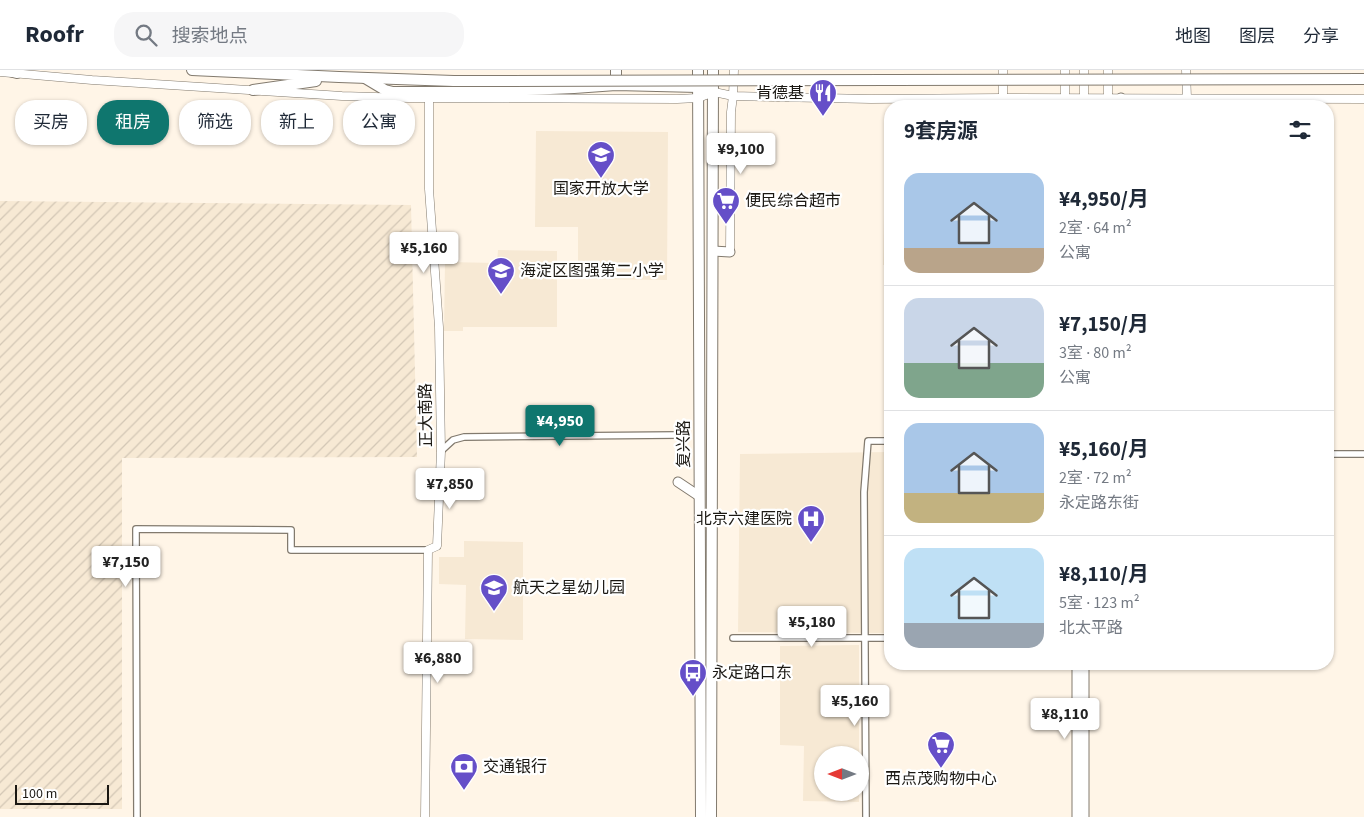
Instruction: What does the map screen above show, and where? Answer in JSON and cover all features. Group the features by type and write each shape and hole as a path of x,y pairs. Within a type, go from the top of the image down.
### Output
{"highway":[{"path":"6,70 18,73"},
{"path":"192,70 454,81 1364,79"},
{"path":"616,70 616,85"},
{"name":"复兴路","path":"698,70 701,817"},
{"name":"复兴路","path":"711,817 713,70"},
{"path":"253,90 339,77"},
{"path":"365,78 385,90 393,92 479,92 616,85 698,87 714,92"}],"main road":[{"path":"713,251 730,252"},
{"path":"678,482 699,496"},
{"path":"1076,670 1077,817"},
{"path":"1084,670 1084,817"}],"street":[{"path":"730,252 731,112 734,96 734,70"},
{"path":"1003,70 1004,98"},
{"path":"1064,70 1065,98"},
{"path":"1084,70 1084,98"},
{"path":"1108,70 1111,100"},
{"path":"1186,70 1187,98"},
{"path":"0,72 92,80 342,96 429,98 698,98 714,92 734,96 871,99 1084,98 1102,100"},
{"name":"正大南路","path":"425,817 428,550 437,546 441,451 439,327 429,189 429,98"},
{"path":"1154,100 1187,98 1364,99"},
{"path":"441,451 453,440 464,437 677,436"},
{"path":"866,817 864,492 868,441 884,441"},
{"path":"1334,454 1364,454"},
{"path":"137,817 136,529 291,530 291,550 428,550"},
{"path":"733,638 884,638"}],"shaded area":[{"name":"国家开放大学","path":"536,131 668,132 667,280 578,279 578,227 535,227"},
{"path":"0,201 411,205 417,457 122,458 122,809 0,809"},
{"path":"884,214 884,265 883,265"},
{"name":"海淀区图强第二小学","path":"498,250 557,251 557,327 463,327 463,331 444,331 445,262 497,263"},
{"name":"北京六建医院","path":"884,452 884,633 738,632 740,454"},
{"name":"航天之星幼儿园","path":"464,541 523,542 523,640 465,639 466,585 439,584 439,557 464,557"},
{"path":"859,645 859,746 814,746 814,801 859,802 803,801 804,746 780,745 780,646"}],"place":[{"name":"肯德基","path":"823,117"},
{"name":"国家开放大学","path":"601,179"},
{"name":"便民综合超市","path":"726,225"},
{"name":"海淀区图强第二小学","path":"501,295"},
{"name":"北京六建医院","path":"811,543"},
{"name":"航天之星幼儿园","path":"494,612"},
{"name":"永定路口东","path":"693,697"},
{"name":"西点茂购物中心","path":"941,769"},
{"name":"交通银行","path":"464,791"}]}
